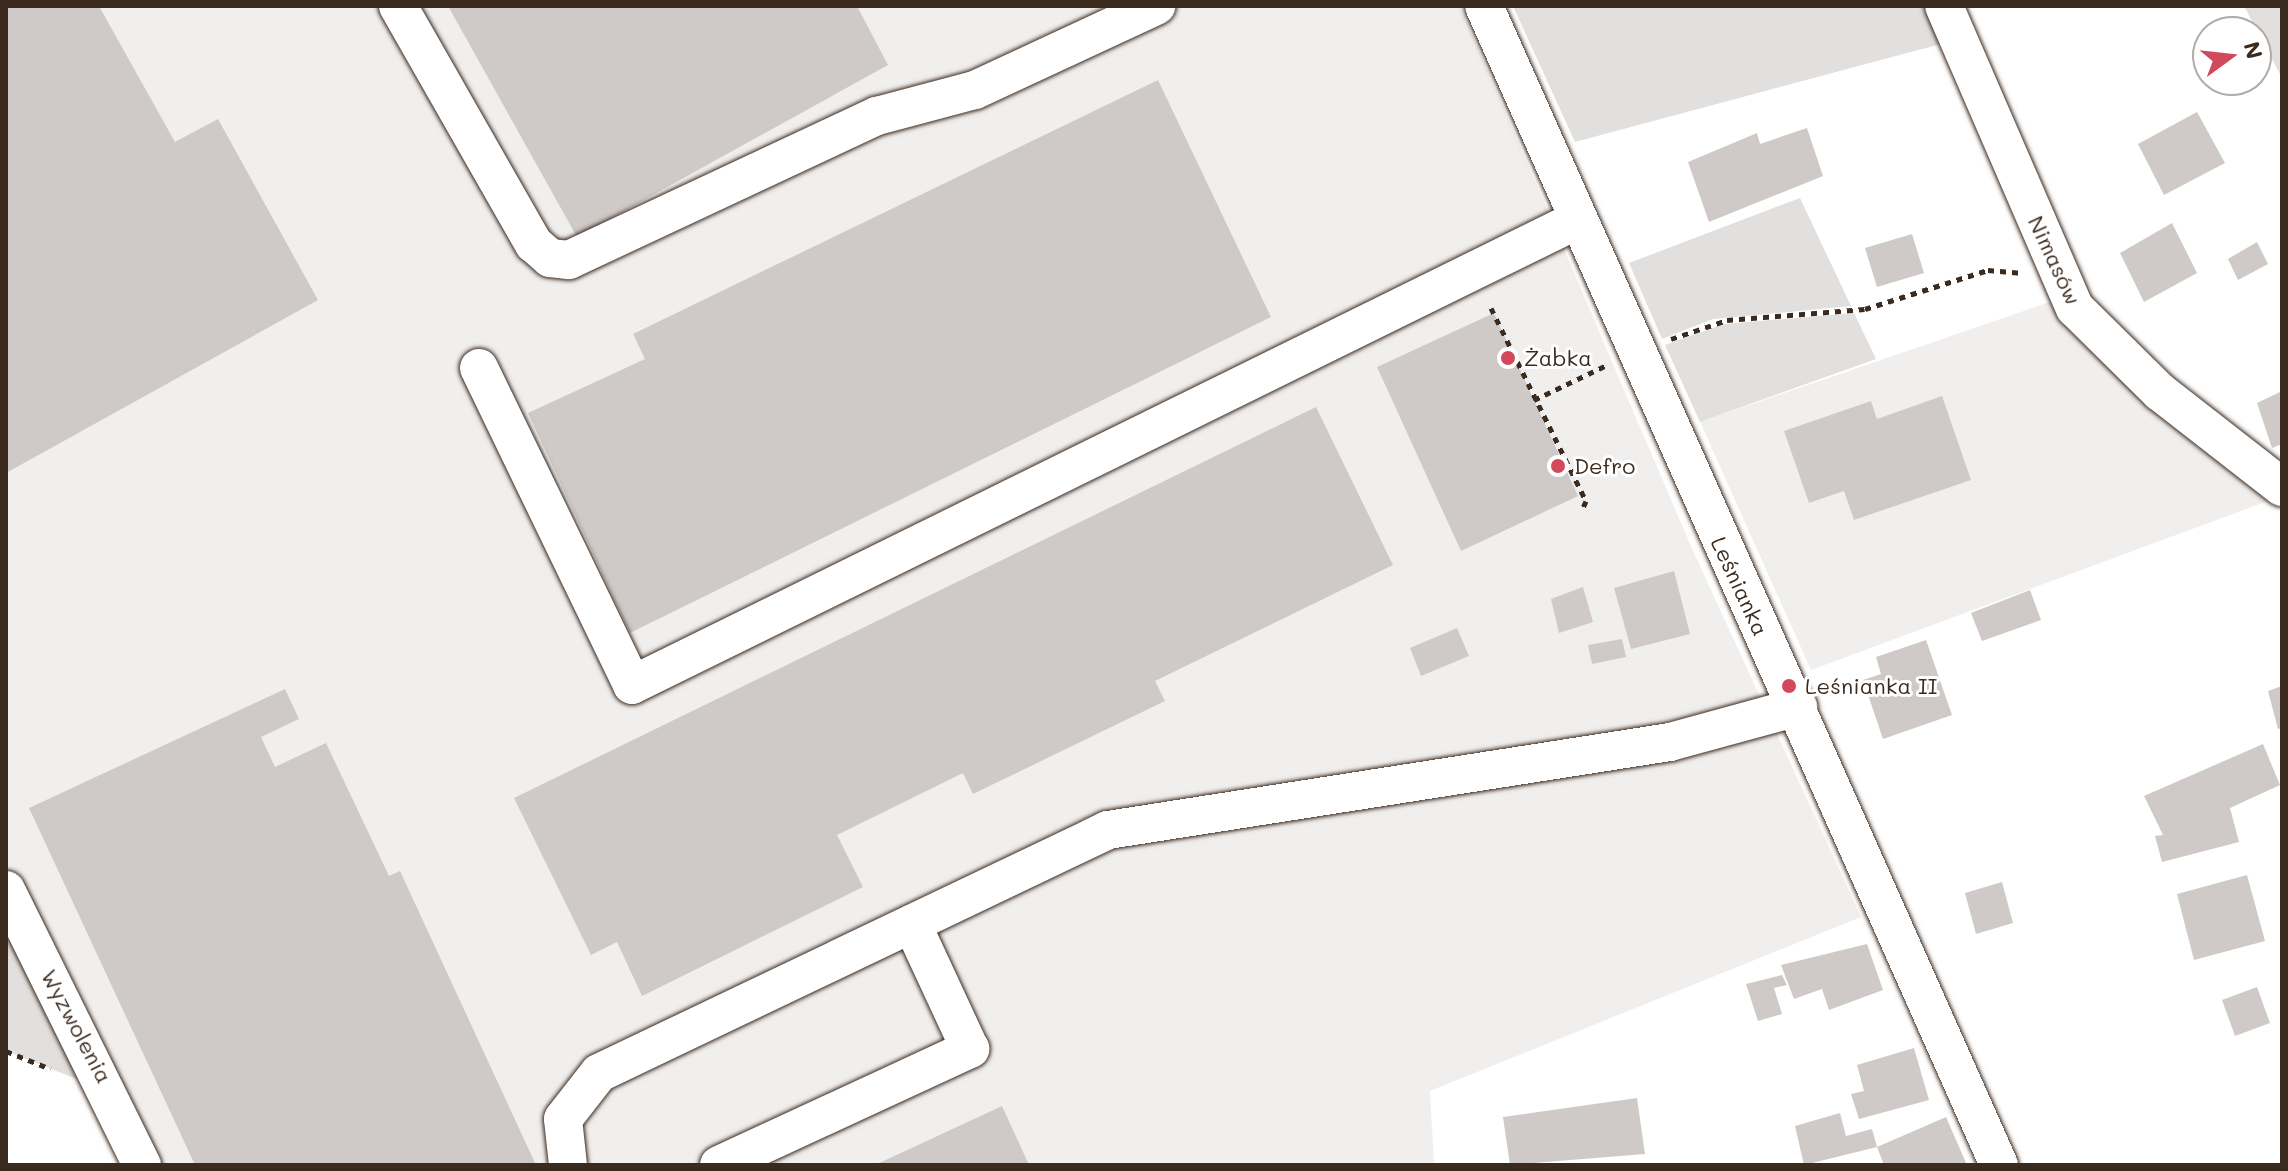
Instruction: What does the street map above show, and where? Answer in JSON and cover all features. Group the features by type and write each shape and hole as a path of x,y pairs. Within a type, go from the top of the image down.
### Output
{"street":[{"path":"398,6 534,244 550,258 569,260 877,116 975,90 1156,6"},
{"name":"Leśnianka","path":"1484,6 1577,220 1619,359 1798,707 1999,1165"},
{"name":"Nimasów","path":"1944,6 2075,308 2160,392 2282,487"},
{"path":"479,368 632,685 1577,220"},
{"path":"568,1165 563,1119 599,1073 1108,830 1670,742 1798,707"},
{"name":"Wyzwolenia","path":"6,890 142,1165"},
{"path":"719,1165 970,1049 912,924"}],"path":[{"path":"1536,399 1619,359 1727,320 1865,309 1988,270 2059,273"},
{"path":"1481,313 1494,306 1586,501 1582,510"}],"shaded area":[{"path":"6,6 1460,6 1690,544 1861,917 1430,1091 1434,1165 142,1165 6,890"},
{"path":"1513,6 1938,6 1952,41 1575,142"},
{"path":"2244,6 2282,6 2282,78 2272,59 2272,16 2249,16"},
{"path":"1800,198 1851,306 1713,319 1662,339 1629,263"},
{"path":"2059,299 2276,498 1811,670 1700,422"},
{"path":"1854,313 1876,359 1700,422 1665,345 1724,324"},
{"path":"6,890 112,1093 6,1051"}],"building":[{"path":"6,6 99,6 175,142 218,119 318,300 6,473"},
{"path":"448,6 857,6 888,65 577,237"},
{"path":"1158,80 1271,317 630,633 528,413 645,359 633,334"},
{"path":"2197,112 2225,163 2164,195 2138,144"},
{"path":"1807,128 1823,176 1709,222 1688,162 1757,133 1760,144"},
{"path":"2172,223 2197,273 2144,302 2120,253"},
{"path":"1912,234 1924,273 1877,287 1865,248"},
{"path":"2257,242 2268,264 2238,280 2228,259"},
{"path":"1494,313 1578,496 1461,551 1377,367"},
{"path":"2282,391 2282,444 2272,448 2257,403"},
{"path":"1942,396 1971,480 1854,520 1844,491 1809,503 1784,431 1871,401 1877,419"},
{"path":"1316,407 1393,565 1155,681 1165,701 973,794 963,773 837,835 863,887 642,996 617,942 591,955 514,798"},
{"path":"1674,571 1690,634 1631,649 1614,588"},
{"path":"1583,587 1593,622 1559,633 1551,599"},
{"path":"2030,590 2041,620 1982,641 1971,613"},
{"path":"1457,628 1469,656 1421,676 1410,648"},
{"path":"1622,639 1626,657 1592,664 1588,645"},
{"path":"1926,640 1952,715 1883,739 1863,680 1881,674 1876,657"},
{"path":"2282,686 2282,728 2278,729 2268,691"},
{"path":"285,689 299,719 261,737 275,767 326,743 389,876 400,871 536,1165 195,1165 29,808"},
{"path":"2263,744 2280,785 2230,808 2239,842 2162,862 2155,836 2163,835 2144,796"},
{"path":"2247,875 2265,941 2194,960 2177,894"},
{"path":"2002,882 2013,923 1976,934 1965,893"},
{"path":"1867,944 1883,990 1829,1010 1822,989 1794,999 1781,965"},
{"path":"1782,975 1787,985 1774,988 1782,1014 1758,1021 1746,984"},
{"path":"2257,987 2270,1023 2235,1036 2222,1000"},
{"path":"1914,1048 1929,1100 1859,1119 1851,1094 1864,1091 1857,1065"},
{"path":"1637,1098 1645,1154 1510,1165 1503,1117"},
{"path":"1002,1106 1029,1165 875,1165"},
{"path":"1840,1113 1846,1136 1872,1129 1877,1147 1804,1165 1795,1126"},
{"path":"1946,1117 1967,1165 1884,1165 1877,1147"}],"place":[{"name":"Żabka","path":"1508,358"},
{"name":"Defro","path":"1558,466"},
{"name":"Leśnianka II","path":"1789,686"}]}
